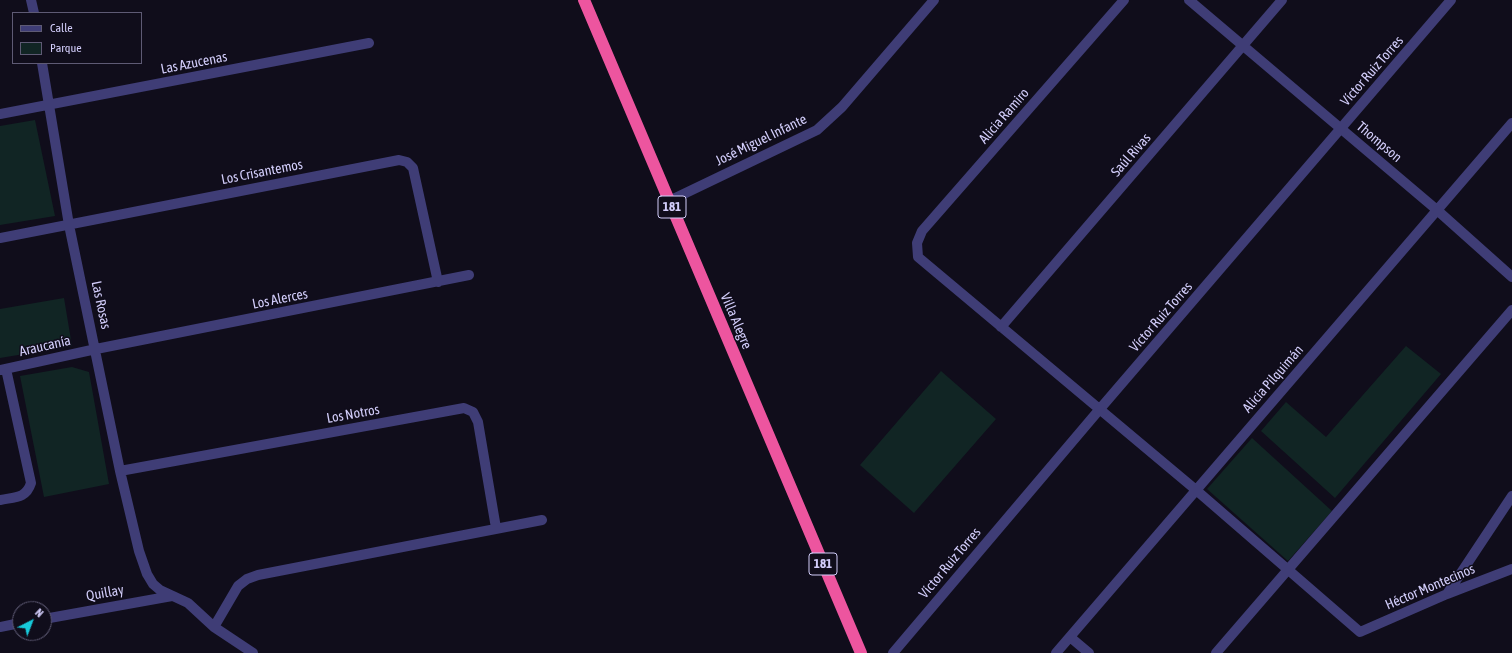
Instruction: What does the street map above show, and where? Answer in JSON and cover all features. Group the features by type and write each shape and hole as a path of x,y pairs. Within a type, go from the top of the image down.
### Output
{"highway":[{"name":"Villa Alegre","path":"584,0 861,653"}],"street":[{"path":"32,0 34,12"},
{"name":"José Miguel Infante","path":"669,201 817,130 842,107 934,0"},
{"name":"Alicia Ramiro","path":"1001,327 918,257 917,242 922,231 1124,0"},
{"name":"Thompson","path":"1189,0 1437,210 1512,277"},
{"name":"Saúl Rivas","path":"1001,327 1282,0"},
{"name":"Víctor Ruiz Torres","path":"893,653 1099,410 1451,0"},
{"name":"Las Azucenas","path":"0,114 369,43"},
{"name":"Las Rosas","path":"42,64 69,225 96,349 120,471 139,551 147,574 153,584 160,590 188,603 214,627 254,653"},
{"name":"Alicia Pilquimán","path":"1056,653 1512,122"},
{"name":"Los Crisantemos","path":"0,238 399,160 407,162 413,168 438,282"},
{"name":"Los Alerces","path":"96,349 469,275"},
{"path":"1216,653 1512,310"},
{"path":"1001,327 1196,490 1288,571"},
{"name":"Araucanía","path":"3,370 96,349"},
{"path":"0,500 23,496 28,491 30,483 3,370"},
{"name":"Los Notros","path":"120,471 464,408 473,412 478,422 496,528"},
{"path":"1447,594 1512,496"},
{"path":"214,627 238,586 247,579 258,575 542,520"},
{"name":"Héctor Montecinos","path":"1288,571 1360,632 1447,594 1512,569"},
{"name":"Quillay","path":"52,618 172,596"},
{"path":"0,627 12,625"},
{"path":"1070,637 1089,653"}],"green space":[{"path":"35,120 55,216 0,225 0,126"},
{"path":"64,298 72,346 0,358 0,309"},
{"path":"1406,346 1441,374 1335,498 1261,431 1286,402 1326,437"},
{"path":"72,367 89,372 109,484 44,497 20,376"},
{"path":"941,371 996,419 914,513 860,465"},
{"path":"1252,438 1332,511 1288,561 1207,489"}]}
